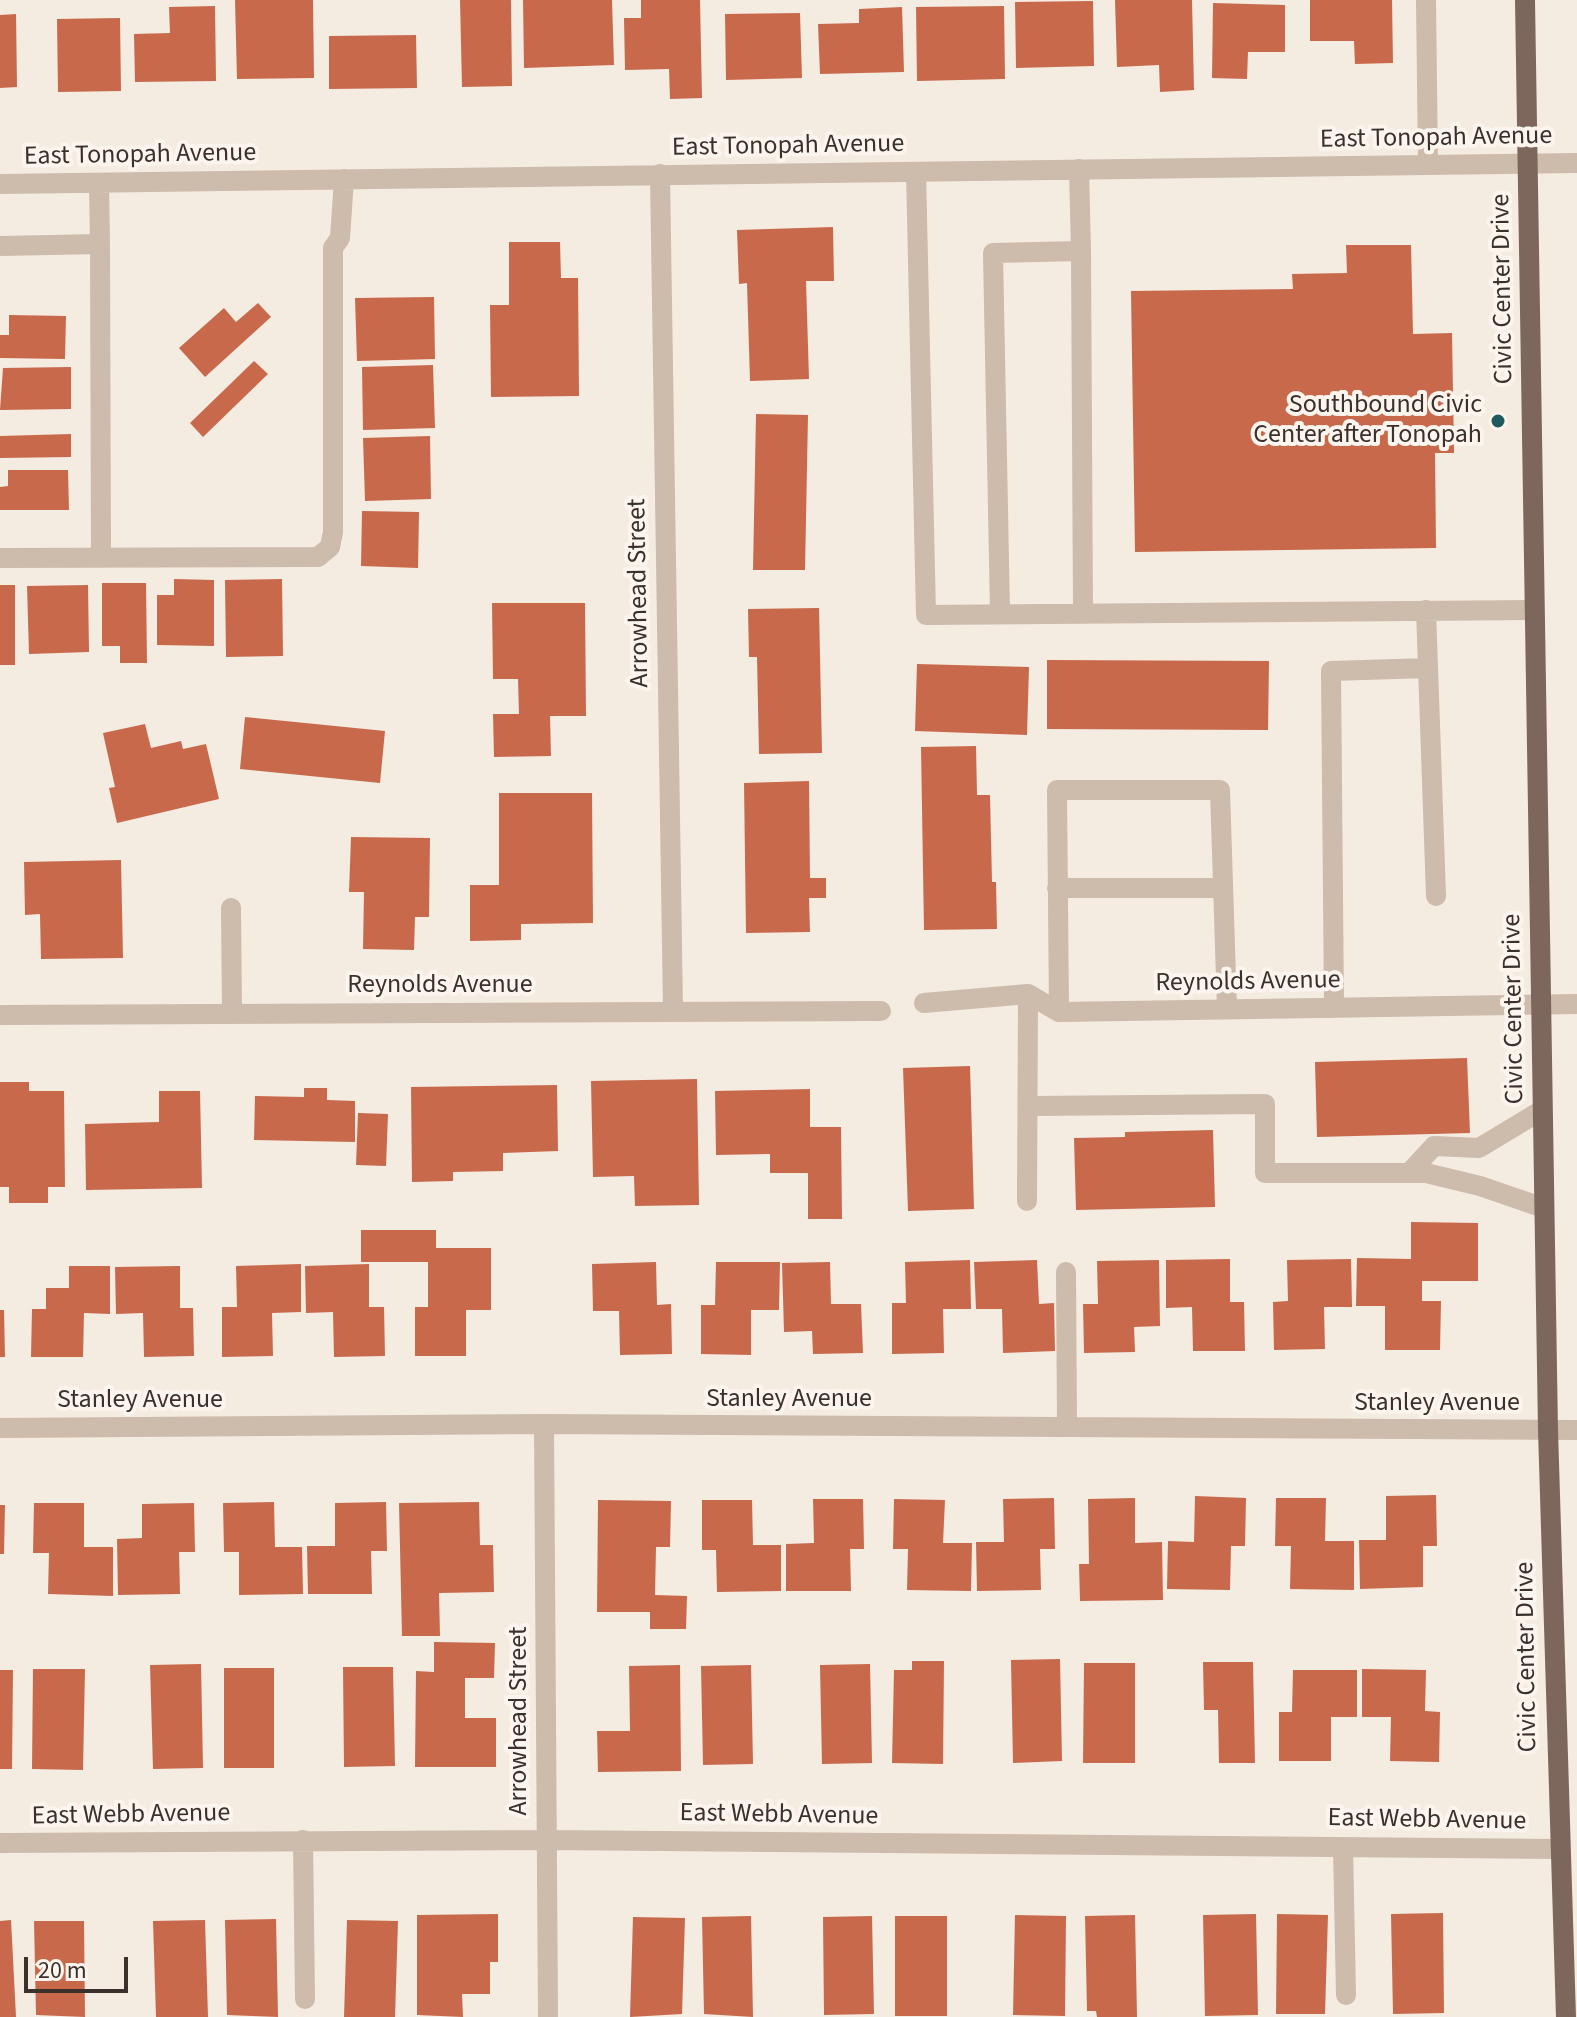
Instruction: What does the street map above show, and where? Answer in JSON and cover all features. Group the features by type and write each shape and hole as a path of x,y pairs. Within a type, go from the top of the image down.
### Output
{"main road":[{"name":"Civic Center Drive","path":"1525,0 1548,1430 1558,1849 1566,2017"}],"street":[{"path":"1426,0 1428,165"},
{"name":"East Tonopah Avenue","path":"0,184 1577,163"},
{"path":"1079,169 1083,613"},
{"path":"916,172 926,615 1534,610"},
{"name":"Arrowhead Street","path":"660,174 673,1010"},
{"path":"0,558 318,557 330,547 333,532 333,248 340,238 344,179"},
{"path":"99,183 101,558"},
{"path":"0,246 100,244"},
{"path":"1000,612 993,253 1081,251"},
{"path":"1426,610 1436,896"},
{"path":"1334,1008 1331,671 1428,668"},
{"path":"1059,1012 1057,790 1220,790 1227,1009"},
{"path":"1057,888 1223,888"},
{"path":"231,908 232,1013"},
{"path":"924,1003 1028,994 1059,1012"},
{"path":"1027,1201 1030,1106 1028,994"},
{"name":"Reynolds Avenue","path":"1059,1012 1577,1004"},
{"name":"Reynolds Avenue","path":"0,1015 881,1011"},
{"path":"1030,1106 1265,1104 1265,1173 1426,1173 1480,1186 1544,1208"},
{"path":"1409,1173 1434,1146 1479,1148 1542,1110"},
{"path":"1066,1272 1067,1427"},
{"name":"Arrowhead Street","path":"544,1424 548,2017"},
{"name":"Stanley Avenue","path":"0,1428 544,1424 1577,1430"},
{"path":"303,1840 305,1999"},
{"name":"East Webb Avenue","path":"0,1843 547,1840 1558,1849"},
{"path":"1343,1847 1346,1995"}],"building":[{"path":"235,0 313,0 314,78 237,79"},
{"path":"460,0 511,0 512,86 462,87"},
{"path":"523,0 612,0 614,65 524,68"},
{"path":"641,0 700,0 702,98 670,99 669,69 625,70 624,18 641,18"},
{"path":"1115,0 1192,0 1194,90 1160,92 1159,65 1117,67"},
{"path":"1310,0 1392,0 1393,63 1355,64 1354,41 1310,41"},
{"path":"1093,1 1094,66 1016,68 1015,2"},
{"path":"1213,3 1285,5 1285,52 1248,52 1247,79 1212,78"},
{"path":"215,6 216,81 135,82 134,34 170,33 169,7"},
{"path":"1004,6 1005,79 917,81 916,7"},
{"path":"902,7 904,72 820,74 818,24 859,23 859,9"},
{"path":"800,13 802,78 726,80 725,14"},
{"path":"16,14 17,87 0,88 0,15"},
{"path":"120,18 121,91 58,92 57,19"},
{"path":"416,35 417,88 329,89 329,36"},
{"path":"833,227 834,281 806,281 809,379 750,381 747,283 739,284 737,230"},
{"path":"509,242 560,242 561,278 578,278 579,396 491,397 490,305 509,305"},
{"path":"1346,245 1411,245 1413,334 1452,333 1454,453 1435,453 1436,548 1135,552 1131,291 1293,289 1292,274 1347,273"},
{"path":"434,297 435,359 357,361 355,298"},
{"path":"258,303 271,317 205,377 179,348 224,308 236,322"},
{"path":"9,315 66,316 65,359 0,358 0,335 9,335"},
{"path":"254,361 268,374 203,437 190,423"},
{"path":"433,365 435,428 363,430 362,367"},
{"path":"71,367 71,409 0,410 3,368"},
{"path":"756,414 808,415 805,570 753,570"},
{"path":"71,434 71,457 0,458 0,436"},
{"path":"430,436 431,499 365,501 363,438"},
{"path":"8,470 68,470 69,510 0,510 0,487 8,486"},
{"path":"362,511 419,512 418,568 361,566"},
{"path":"174,579 214,580 214,646 157,645 157,595 174,595"},
{"path":"282,579 283,656 226,657 225,580"},
{"path":"102,583 146,583 147,663 120,663 120,646 102,646"},
{"path":"0,585 15,585 15,665 0,665"},
{"path":"88,585 89,652 29,654 27,586"},
{"path":"492,603 585,603 586,716 550,716 551,756 494,757 493,714 519,714 518,679 493,679"},
{"path":"819,608 822,753 759,754 757,657 749,657 748,609"},
{"path":"1047,660 1269,661 1268,730 1047,729"},
{"path":"917,664 1029,667 1027,735 915,731"},
{"path":"245,717 385,731 380,783 240,769"},
{"path":"145,724 151,748 181,741 183,749 206,744 219,799 117,823 109,788 115,787 103,733"},
{"path":"976,746 977,795 990,795 992,882 996,882 997,929 924,930 921,747"},
{"path":"809,781 810,878 826,878 826,898 809,898 810,932 746,933 744,783"},
{"path":"499,793 592,793 593,923 521,924 521,940 470,941 470,885 499,885"},
{"path":"351,837 430,838 429,917 415,917 414,950 363,949 364,892 349,892"},
{"path":"121,860 123,958 41,959 40,914 25,915 24,862"},
{"path":"1467,1058 1470,1133 1317,1137 1315,1062"},
{"path":"970,1066 974,1209 908,1211 903,1068"},
{"path":"697,1079 699,1205 635,1206 634,1176 593,1177 591,1081"},
{"path":"0,1082 29,1082 29,1091 64,1091 65,1187 48,1187 48,1203 9,1203 9,1187 0,1187"},
{"path":"557,1085 558,1151 503,1153 503,1171 453,1172 453,1181 412,1182 411,1087"},
{"path":"304,1088 327,1088 327,1100 355,1101 355,1142 254,1140 255,1096 304,1097"},
{"path":"810,1089 810,1127 841,1127 842,1219 808,1219 808,1173 770,1173 770,1154 716,1155 715,1091"},
{"path":"159,1091 200,1091 202,1188 86,1190 85,1124 159,1122"},
{"path":"358,1113 388,1114 386,1166 356,1165"},
{"path":"1213,1130 1215,1207 1076,1210 1074,1138 1125,1137 1125,1132"},
{"path":"1411,1222 1478,1223 1478,1281 1422,1281 1422,1301 1441,1301 1440,1350 1385,1350 1385,1306 1356,1306 1357,1258 1411,1259"},
{"path":"361,1230 436,1230 436,1248 491,1248 491,1310 466,1310 466,1356 415,1356 415,1307 428,1307 428,1262 361,1262"},
{"path":"1230,1259 1230,1302 1244,1302 1245,1351 1193,1351 1192,1307 1166,1308 1166,1260"},
{"path":"1351,1259 1352,1307 1324,1307 1325,1349 1274,1350 1273,1302 1288,1301 1287,1260"},
{"path":"970,1260 971,1309 943,1309 944,1353 892,1354 892,1303 906,1303 905,1262"},
{"path":"1037,1260 1039,1304 1054,1303 1055,1351 1003,1353 1002,1309 976,1309 974,1262"},
{"path":"1159,1260 1160,1326 1134,1327 1135,1352 1084,1353 1083,1304 1098,1304 1097,1261"},
{"path":"656,1262 657,1305 671,1304 672,1354 620,1355 619,1311 593,1311 592,1264"},
{"path":"716,1262 780,1262 779,1310 751,1310 751,1355 701,1354 701,1305 715,1305"},
{"path":"830,1262 831,1304 861,1304 863,1353 813,1354 812,1331 784,1332 782,1263"},
{"path":"301,1264 301,1312 272,1313 273,1356 222,1357 222,1307 237,1307 236,1266"},
{"path":"369,1264 369,1307 384,1307 385,1356 334,1357 333,1312 306,1313 305,1266"},
{"path":"69,1266 110,1266 110,1314 84,1313 83,1357 31,1357 32,1309 46,1309 46,1288 69,1288"},
{"path":"180,1266 180,1308 193,1308 194,1356 144,1357 143,1313 116,1314 115,1267"},
{"path":"0,1310 4,1310 5,1357 0,1357"},
{"path":"1436,1495 1437,1546 1423,1546 1423,1587 1360,1589 1359,1540 1386,1540 1386,1496"},
{"path":"1195,1496 1246,1498 1245,1546 1231,1546 1230,1590 1167,1589 1168,1541 1194,1542"},
{"path":"1054,1498 1055,1549 1040,1549 1041,1590 977,1591 976,1542 1004,1542 1003,1499"},
{"path":"1135,1498 1135,1543 1162,1542 1163,1600 1080,1601 1079,1564 1089,1564 1088,1499"},
{"path":"1276,1498 1326,1498 1325,1541 1354,1541 1354,1590 1290,1589 1291,1546 1275,1546"},
{"path":"813,1499 863,1499 864,1549 850,1549 851,1591 786,1591 786,1544 814,1543"},
{"path":"894,1499 945,1500 943,1543 972,1543 971,1591 907,1590 908,1549 893,1549"},
{"path":"598,1500 671,1501 670,1547 656,1547 655,1595 687,1596 686,1629 650,1629 650,1612 597,1612"},
{"path":"702,1500 752,1500 753,1545 781,1545 781,1591 717,1592 716,1550 702,1550"},
{"path":"274,1502 275,1547 302,1547 303,1594 239,1595 239,1552 224,1552 223,1503"},
{"path":"386,1502 387,1551 371,1551 372,1594 308,1594 307,1546 335,1546 335,1503"},
{"path":"479,1502 480,1545 493,1545 494,1592 439,1593 440,1636 402,1636 399,1503"},
{"path":"34,1503 84,1503 84,1547 113,1547 113,1596 48,1594 49,1553 33,1553"},
{"path":"194,1503 195,1552 179,1552 180,1594 118,1595 117,1539 142,1538 142,1504"},
{"path":"0,1505 5,1505 4,1554 0,1554"},
{"path":"434,1642 495,1643 494,1678 465,1678 465,1718 496,1718 496,1767 415,1767 416,1671 434,1672"},
{"path":"1060,1659 1062,1761 1013,1763 1011,1660"},
{"path":"912,1661 944,1661 943,1764 892,1763 894,1670 912,1670"},
{"path":"1203,1662 1253,1662 1255,1763 1219,1763 1218,1710 1204,1710"},
{"path":"1084,1663 1135,1663 1135,1763 1083,1763"},
{"path":"201,1664 203,1768 153,1769 150,1665"},
{"path":"870,1664 872,1763 822,1764 820,1665"},
{"path":"680,1665 681,1771 598,1772 597,1731 630,1731 629,1666"},
{"path":"751,1665 753,1764 703,1765 701,1666"},
{"path":"343,1667 393,1667 395,1766 344,1767"},
{"path":"224,1668 274,1668 274,1768 224,1768"},
{"path":"33,1669 85,1669 83,1770 32,1769"},
{"path":"1362,1669 1426,1670 1425,1711 1440,1712 1439,1762 1390,1761 1391,1717 1362,1717"},
{"path":"0,1670 13,1670 12,1769 0,1769"},
{"path":"1293,1670 1357,1670 1357,1717 1331,1717 1331,1761 1279,1761 1279,1712 1292,1712"},
{"path":"1443,1913 1444,2013 1393,2014 1391,1914"},
{"path":"498,1914 498,1962 490,1962 490,1994 462,1994 463,2017 417,2015 417,1915"},
{"path":"1256,1914 1258,2015 1205,2016 1203,1915"},
{"path":"1277,1914 1328,1915 1325,2014 1276,2014"},
{"path":"1015,1915 1066,1916 1065,2016 1013,2015"},
{"path":"1135,1915 1137,2017 1097,2017 1096,2011 1087,2011 1085,1916"},
{"path":"751,1916 753,2017 704,2014 702,1917"},
{"path":"872,1916 874,2014 824,2015 823,1917"},
{"path":"895,1916 947,1916 947,2016 895,2016"},
{"path":"633,1917 685,1918 682,2014 630,2017"},
{"path":"276,1919 278,2017 227,2015 225,1920"},
{"path":"11,1920 16,2017 0,2017 0,1921"},
{"path":"205,1920 208,2017 156,2017 153,1921"},
{"path":"347,1920 398,1921 395,2017 344,2017"},
{"path":"34,1921 84,1921 85,2017 36,2015"}],"place":[{"name":"Southbound Civic Center after Tonopah","path":"1498,421"}]}
